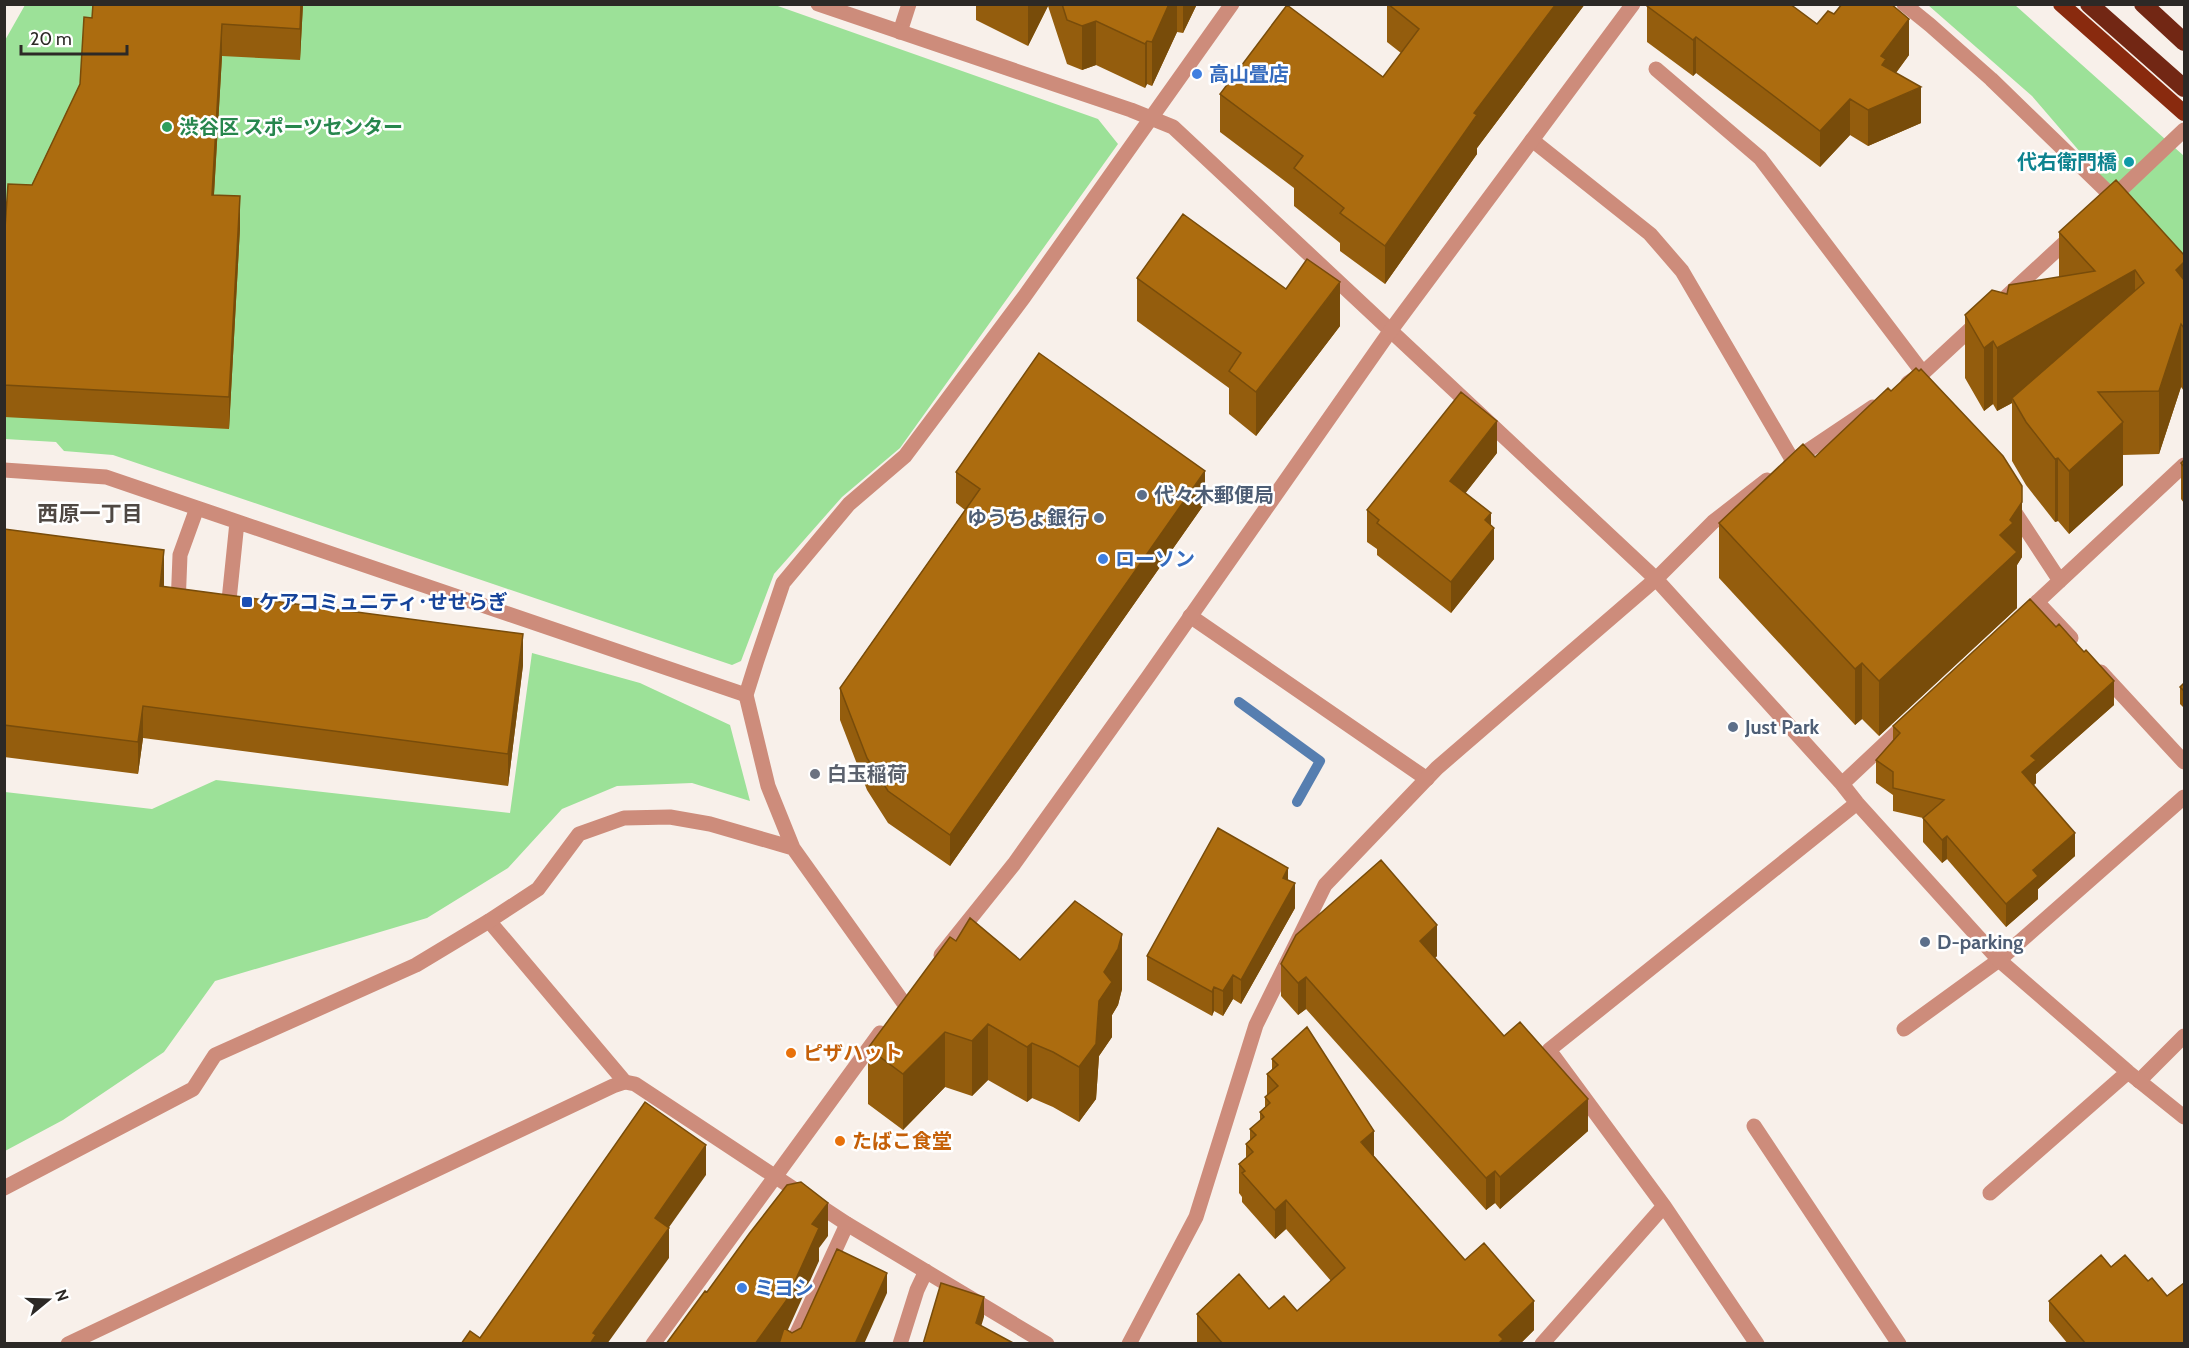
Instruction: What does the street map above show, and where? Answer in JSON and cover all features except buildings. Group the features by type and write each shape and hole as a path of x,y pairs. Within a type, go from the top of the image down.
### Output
{"highway":[{"path":"2061,4 2184,113"},
{"path":"2090,4 2184,88"},
{"path":"2143,4 2184,42"}],"street":[{"path":"818,4 1150,116 1173,127 1656,579 1999,960 2134,1077 2184,1117"},
{"path":"900,32 909,4"},
{"path":"652,1344 773,1176 900,1007 793,848 768,786 746,695 783,583 849,504 905,456 1024,297 1150,116 1232,4"},
{"path":"932,966 1014,864 1391,330 1633,4"},
{"path":"1904,4 1991,79 2130,215"},
{"path":"1656,69 1760,158 1923,373 1933,390"},
{"path":"1129,1344 1196,1217 1256,1025 1325,885 1427,779 1656,579 1713,522 1793,461 1923,373 2184,130"},
{"path":"1532,140 1650,234 1682,271 1793,461"},
{"path":"2011,626 2184,465"},
{"path":"4,470 106,477 746,695"},
{"path":"2002,494 2060,581"},
{"path":"197,508 180,555 176,606 228,610 237,522"},
{"path":"2037,602 2184,762"},
{"path":"1190,616 1427,779"},
{"path":"1842,784 1915,716"},
{"path":"1904,1029 1999,960 2184,797"},
{"path":"1757,1344 1665,1206 1549,1050 1857,803"},
{"path":"4,1188 193,1089 215,1055 416,965 489,921 538,889 579,834 624,818 670,817 710,824 793,848"},
{"path":"489,921 625,1082"},
{"path":"1990,1193 2184,1036"},
{"path":"68,1344 625,1082 634,1084 847,1224 1047,1344"},
{"path":"1754,1126 1899,1344"},
{"path":"1542,1344 1665,1206"},
{"path":"792,1344 847,1224"},
{"path":"900,1344 917,1290 926,1271"}],"green space":[{"path":"25,5 775,5 1098,119 1118,144 900,448 842,497 774,574 741,661 732,665 113,455 64,451 56,442 5,439 4,42"},
{"path":"1928,5 2015,5 2184,156 2184,262 2099,174 2032,96"},
{"path":"532,653 640,683 730,725 750,801 692,783 617,786 562,809 508,868 427,918 215,981 164,1052 63,1120 5,1151 5,792 152,809 216,780 510,813"}],"waterway":[{"path":"1239,702 1320,761 1297,802"}],"place":[{"name":"高山畳店","path":"1197,74"},
{"name":"渋谷区 スポーツセンター","path":"167,127"},
{"name":"代右衛門橋","path":"2129,162"},
{"name":"代々木郵便局","path":"1142,495"},
{"name":"ゆうちょ銀行","path":"1099,518"},
{"name":"ローソン","path":"1103,559"},
{"name":"ケアコミュニティ･せせらぎ","path":"247,602"},
{"name":"Just Park","path":"1733,727"},
{"name":"白玉稲荷","path":"815,774"},
{"name":"D-parking","path":"1925,942"},
{"name":"ピザハット","path":"791,1053"},
{"name":"たばこ食堂","path":"840,1141"},
{"name":"ミヨシ","path":"742,1288"}],"district":[{"name":"西原一丁目","path":"90,513"}]}
